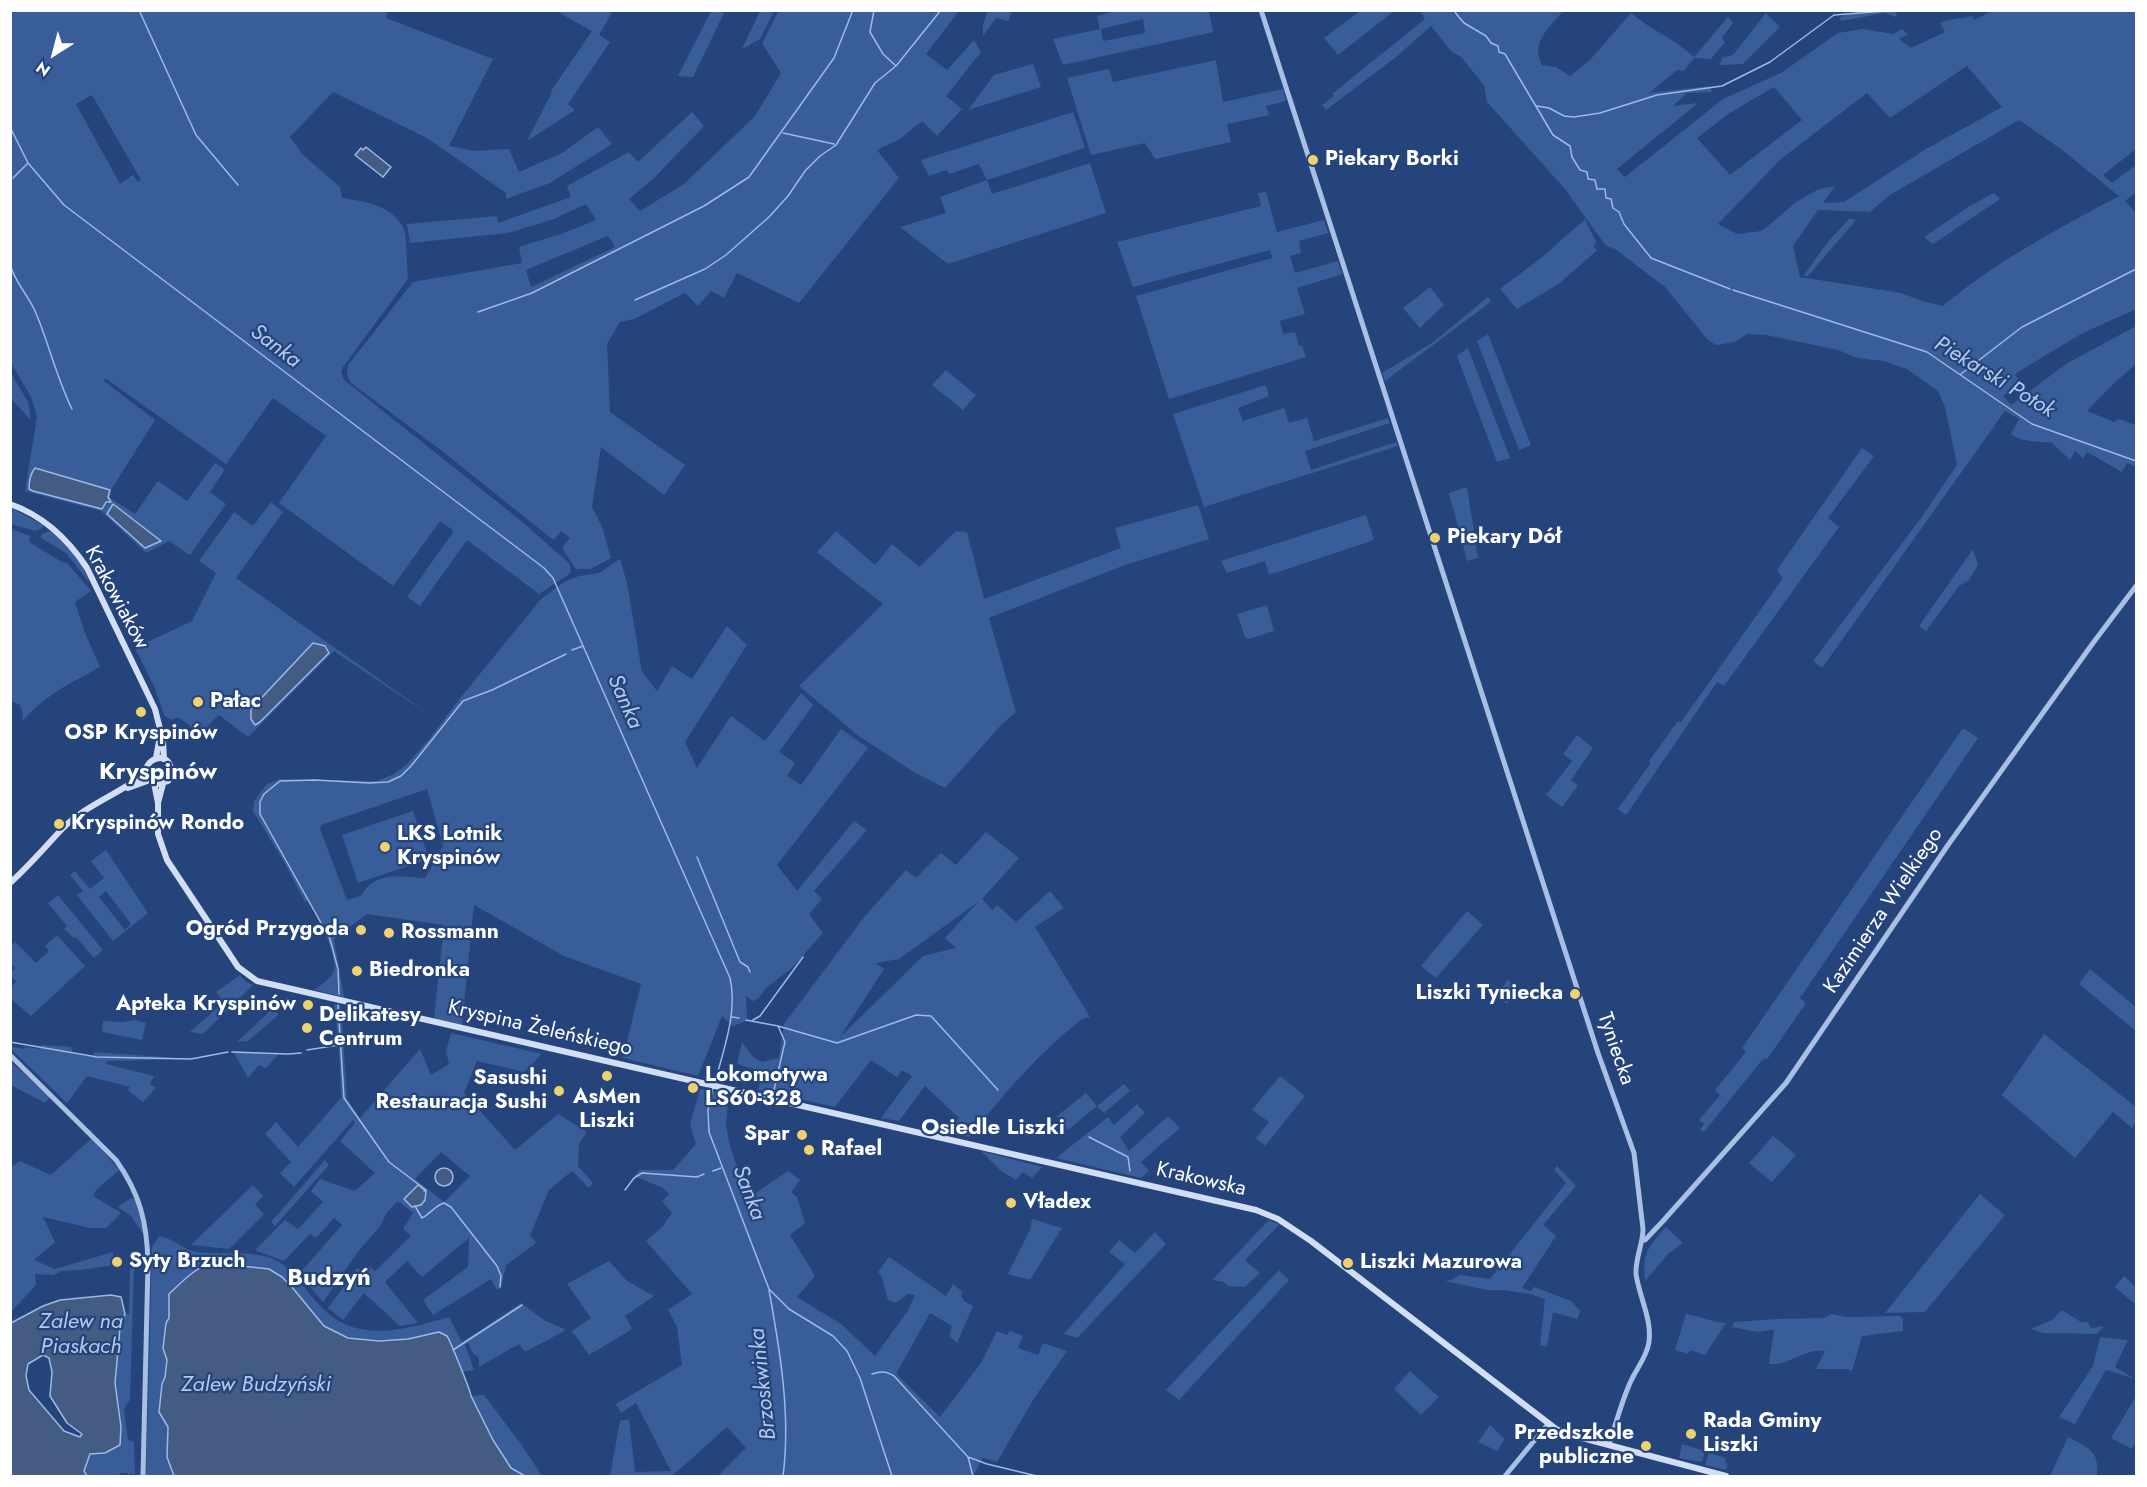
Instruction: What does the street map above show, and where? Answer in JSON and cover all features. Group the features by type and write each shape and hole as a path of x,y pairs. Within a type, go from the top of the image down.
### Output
{"main road":[{"name":"Krakowiaków","path":"10,504 33,514 49,525 77,553 87,568 154,709 161,733 164,759"},
{"name":"Krakowiaków","path":"156,758 161,733"},
{"path":"10,883 76,816 142,775 149,763 156,758 164,759 169,763 172,772 169,780 163,784 152,782 121,789"},
{"path":"146,770 152,782"},
{"name":"Kryspina Żeleńskiego","path":"152,782 158,803"},
{"name":"Kryspina Żeleńskiego","path":"163,784 158,803 158,834 163,852 172,869 241,970 250,978 268,985 722,1087"},
{"name":"Krakowska","path":"722,1087 1245,1206 1270,1215 1311,1241 1548,1424 1568,1434 1726,1476"}],"street":[{"name":"Tyniecka","path":"1261,10 1598,1053 1634,1153 1643,1240 1636,1263 1636,1273 1648,1323 1649,1342 1645,1356 1623,1400 1609,1444"},
{"name":"Kazimierza Wielkiego","path":"1643,1240 1651,1234 1786,1083 1948,845 2136,586"},
{"path":"10,1055 116,1160 129,1177 143,1212 148,1240 143,1476"},
{"path":"1505,1476 1548,1424"}],"shaded area":[{"path":"779,10 959,11 926,54 947,70 974,40 981,52 946,96 962,109 937,136 922,121 900,139 877,150 899,178 799,303 737,273 724,298 711,291 698,306 685,293 634,319 620,322 607,344 610,412 685,465 664,495 601,447 592,507 602,527 611,558 591,569 576,569 562,548 570,538 561,531 555,539 552,539 442,451 351,383 347,375 348,365 413,282 522,263 519,247 596,220 586,204 554,219 508,233 410,243 407,224 497,216 498,223 571,197 567,186 629,152 638,162 692,112 704,126 653,179 629,199 640,211 684,184 755,116 781,73 762,43","holes":["608,236 615,247 531,287 526,270"]},
{"path":"988,10 1012,11 1008,21 996,18 983,36 983,25"},
{"path":"1118,10 1209,11 1213,32 1063,65 1053,39 1100,29 1097,16","holes":["1143,19 1145,33 1103,41 1101,29"]},
{"path":"11,11 388,11 386,18 493,59 449,146 475,151 509,149 519,172 562,153 598,127 612,144 550,183 506,199 506,193 427,138 333,92 290,137 303,155 340,187 342,198 376,205 384,209 398,220 404,231 408,279 343,367 341,373 344,380 520,520 569,563 571,571 568,575 539,594 467,540 420,606 407,597 454,531 440,521 393,586 279,503 326,436 273,398 226,464 105,378 104,381 155,420 111,490 110,498 135,514 158,481 187,501 215,463 224,471 210,492 226,504 190,555 169,541 146,553 101,511 25,491 37,416 31,397 11,363","holes":["92,95 141,180 138,182 133,175 120,184 76,104","36,468 109,490 109,503","113,504 161,541 144,547 107,514"]},
{"path":"556,11 613,11 599,35 610,42 568,104 575,110 527,141 551,91 592,31"},
{"path":"711,11 725,11 693,77 678,76"},
{"path":"760,11 774,11 760,39 742,49"},
{"path":"1360,11 1394,11 1338,55 1324,38"},
{"path":"1420,11 1450,11 1457,15 1456,11 1563,11 1543,35 1538,49 1542,65 1556,67 1570,76 1590,60 1631,13 1694,57 1728,17 1733,23 1722,38 1725,42 1711,59 1694,58 1684,71 1677,70 1649,93 1710,86 1712,92 1687,93 1673,106 1698,103 1617,169 1625,177 1723,99 1781,73 1838,33 1863,29 1893,34 1902,29 1908,34 1899,39 1911,48 1945,32 1940,23 1972,16 1974,20 1988,11 2136,11 2136,149 2103,175 2112,183 2136,165 2136,192 2125,201 2136,213 2136,309 2081,334 2018,372 2015,375 2021,382 2003,396 2011,405 2066,364 2136,326 2136,337 2134,338 2136,364 2087,411 2114,422 2119,419 2136,425 2136,467 2127,463 2122,472 2087,452 2083,458 2075,451 2070,460 2051,442 2030,441 2015,437 2011,434 2019,419 2005,411 1822,668 1813,661 1921,518 1957,465 1945,407 1938,391 1907,369 1884,361 1857,358 1838,350 1766,335 1747,334 1735,342 1716,345 1708,340 1665,287 1615,249 1606,246 1565,189 1487,102 1484,85 1461,57 1451,51 1431,26 1396,57 1326,110 1322,105 1334,96 1332,94 1425,19","holes":["1967,66 2002,107 1926,149 1844,202 1823,203 1835,186 1819,189 1796,202 1762,231 1737,234 1718,224 1781,159 1867,93 1890,118","1774,87 1802,120 1730,175 1697,138 1728,114","2019,120 2061,149 2119,196 2050,233 2006,260 1943,306 1901,293 1800,277 1793,246 1818,210 1870,212 1888,196"]},
{"path":"1858,11 1897,11 1896,17 1885,13 1841,21 1840,17"},
{"path":"1766,13 1780,27 1743,64 1720,65 1722,58 1733,55"},
{"path":"1216,60 1223,102 1283,89 1286,101 1266,106 1269,115 1227,124 1231,142 1155,159 1145,143 1091,155 1067,78 1109,69 1113,82"},
{"path":"1033,64 1041,87 968,110 994,75"},
{"path":"1073,112 1085,148 987,180 979,164 949,174 947,170 929,176 921,160"},
{"path":"1090,163 1106,213 948,264 900,227 946,213 940,197 987,180 992,194"},
{"path":"1266,192 1277,232 1324,220 1328,233 1299,241 1301,253 1290,256 1295,273 1338,261 1342,274 1297,288 1305,314 1280,321 1283,334 1295,332 1299,346 1302,346 1306,357 1169,399 1136,296 1272,258 1270,250 1133,287 1117,242 1261,206 1258,193"},
{"path":"1994,193 2000,199 1933,244 1924,237 1968,207"},
{"path":"1850,218 1856,220 1807,277 1804,275 1827,243"},
{"path":"1585,219 1596,242 1594,247 1597,250 1560,283 1517,309 1500,289 1541,258"},
{"path":"1430,287 1444,305 1420,328 1403,308"},
{"path":"1488,297 1491,301 1484,307 1385,381 1382,373 1432,343"},
{"path":"1488,334 1531,445 1519,450 1477,341"},
{"path":"1468,348 1510,458 1497,462 1457,356"},
{"path":"946,370 976,395 963,410 932,385"},
{"path":"10,372 28,402 31,420 11,399"},
{"path":"1266,385 1269,396 1238,408 1243,421 1284,408 1289,423 1307,418 1314,441 1388,418 1390,423 1305,451 1311,470 1396,442 1398,446 1204,507 1173,414"},
{"path":"1862,448 1874,456 1828,518 1839,527 1724,686 1717,682 1626,815 1618,809 1650,764 1649,761 1678,721 1681,722 1783,578 1777,570"},
{"path":"1467,487 1478,558 1467,561 1449,493"},
{"path":"271,502 283,512 236,578 434,718 334,651 248,737 219,715 195,738 189,725 178,717 172,720 164,715 154,686 135,648 192,621 216,573 199,561 234,512 253,526"},
{"path":"1198,505 1209,539 1125,565 989,618 1016,712 1002,724 945,788 914,772 860,737 799,686 883,604 817,552 836,531 875,565 892,544 919,567 956,531 967,532 984,599 1121,548 1115,528"},
{"path":"11,508 43,525 43,528 35,531 11,524"},
{"path":"1366,515 1374,540 1275,573 1269,574 1265,561 1227,573 1221,561"},
{"path":"11,529 30,536 29,542 67,563 91,591 75,602 100,667 48,697 22,722 23,715 20,705 11,701"},
{"path":"49,531 62,540 73,553 89,582 66,553 41,538 41,535"},
{"path":"1973,549 1978,565 1969,580 1959,586 1926,631 1919,626"},
{"path":"620,559 627,583 642,672 657,691 672,666 692,679 727,626 747,645 685,742 697,768 731,716 765,741 801,693 813,705 779,752 795,763 787,776 801,785 841,729 868,748 777,865 797,891 854,821 867,830 814,891 822,899 809,914 823,933 792,968 766,988 759,998 753,1001 746,996 747,1021 733,1026 722,1016 698,1076 623,1058 641,984 564,956 474,905 462,1025 434,1019 444,925 367,914 334,939 344,997 314,990 329,978 334,969 329,944 308,901 305,902 253,811 254,801 267,784 280,779 377,781 394,774 407,764 430,738 541,599 564,582 579,576 599,573","holes":["427,789 443,846 425,878 399,876 381,879 367,887 362,895 347,900 320,829 321,825"]},
{"path":"1267,605 1274,631 1249,639 1245,637 1237,614"},
{"path":"1963,728 1978,738 1800,998 1806,1003 1768,1058 1762,1060 1704,1132 1700,1130 1704,1124 1699,1120 1720,1095 1715,1090 1746,1052 1742,1048"},
{"path":"1577,735 1593,748 1571,780 1578,785 1562,807 1546,795 1572,761 1563,754"},
{"name":"LKS Lotnik Kryspinów","path":"413,811 429,859 358,883 342,835"},
{"path":"986,832 1019,858 982,899 992,910 997,905 1016,922 1050,891 1064,908 1035,927 1090,1017 1082,1019 1036,1060 995,1105 970,1137 947,1133 959,1118 925,1086 899,1121 881,1118 912,1076 902,1070 897,1077 871,1060 835,1107 758,1090 763,1072 737,1064 742,1042 752,1056 762,1062 779,1058 784,1024 865,916 906,870 916,878 941,853 956,865","holes":["978,902 945,938 956,948 923,956 840,1037 884,969 876,963 899,959"]},
{"path":"106,850 148,913 113,941 77,895 83,891 70,875 75,871 90,889 104,878 91,861","holes":["106,891 131,924 125,930 99,897"]},
{"path":"58,895 103,950 94,958 76,937 74,938 64,929 67,926 48,903"},
{"path":"1467,911 1483,925 1436,978 1421,966"},
{"path":"57,935 85,966 31,1016 11,999 11,988 16,981 11,976 15,968 11,964 11,947 15,942 36,963 49,951 45,946"},
{"path":"2090,969 2136,1007 2136,1031 2079,984"},
{"path":"240,975 246,982 253,985 203,1034 190,1032 224,1002 216,992"},
{"path":"1508,980 1519,990 1507,1004 1496,995"},
{"path":"334,1004 341,1006 347,1099 360,1118 420,1049 431,1075 449,1064 446,1051 451,1033 542,1054 524,1072 477,1061 464,1093 515,1150 558,1114 587,1132 579,1144 578,1166 593,1183 589,1188 572,1171 549,1190 530,1235 536,1243 506,1265 501,1287 497,1290 491,1279 433,1315 423,1300 468,1267 469,1238 422,1277 407,1261 385,1282 418,1323 400,1326 364,1293 343,1320 328,1308 357,1268 364,1272 369,1266 375,1271 411,1236 403,1229 413,1213 398,1201 387,1212 381,1225 357,1253 323,1302 299,1274 342,1225 334,1218 316,1238 310,1234 284,1261 257,1251 256,1249 285,1220 298,1229 323,1202 311,1191 320,1179 355,1191 375,1173 340,1141 355,1123 353,1120 294,1187 280,1173 291,1162 265,1134 276,1122 298,1147 341,1098 339,1046","holes":["441,1152 470,1176 444,1202 415,1179"]},
{"path":"274,1007 278,1015 248,1041 237,1042"},
{"path":"135,1020 146,1023 142,1040 102,1032 103,1021"},
{"path":"2044,1034 2136,1107 2136,1122 2132,1128 2113,1112 2075,1158 2002,1095"},
{"path":"42,1045 71,1047 73,1054 93,1057 94,1052 189,1059 107,1061 106,1064 154,1076 150,1084 156,1088 143,1102 128,1090 130,1087 87,1076 67,1103 11,1049 11,1047 25,1049 25,1047 40,1049"},
{"path":"233,1051 279,1054 266,1068 259,1065 248,1078"},
{"path":"10,1061 50,1097 45,1103 11,1085"},
{"path":"1280,1076 1305,1096 1265,1146 1256,1138 1269,1122 1252,1110"},
{"path":"1124,1084 1130,1091 1104,1113 1097,1106"},
{"path":"700,1089 729,1094 726,1123 729,1143 748,1198 788,1171 800,1180 791,1192 797,1197 805,1223 790,1235 815,1276 797,1297 841,1324 875,1356 907,1312 915,1295 908,1294 895,1303 888,1300 881,1275 878,1272 889,1257 946,1296 953,1284 963,1292 961,1295 964,1301 973,1306 957,1343 949,1336 952,1326 930,1313 896,1374 940,1417 981,1363 997,1331 1007,1335 1010,1331 1023,1336 1018,1348 1038,1355 1043,1343 1067,1351 1033,1400 997,1462 983,1458 973,1476 718,1476 746,1448 727,1427 672,1476 610,1476 620,1421 629,1419 635,1472 671,1471 636,1403 621,1413 616,1404 682,1365 677,1327 668,1310 692,1294 646,1241 662,1227 672,1213 662,1201 669,1194 663,1188 634,1176 640,1170 673,1170 696,1144 690,1125"},
{"path":"1086,1093 1097,1106 1068,1130 1057,1116"},
{"path":"1137,1104 1145,1113 1120,1137 1129,1151 1168,1116 1180,1128 1141,1162 1149,1171 1141,1178 1056,1158 1108,1117 1114,1125"},
{"path":"1773,1136 1796,1155 1772,1182 1749,1163"},
{"path":"92,1138 119,1170 96,1190 93,1196 121,1213 106,1228 90,1228 43,1217 55,1242 34,1260 55,1269 113,1252 114,1265 62,1271 53,1275 35,1274 36,1285 11,1312 11,1167 20,1161 51,1175"},
{"path":"981,1151 1042,1167 1032,1178 1023,1172 1016,1180 1001,1171"},
{"path":"325,1160 329,1165 275,1226 271,1222"},
{"path":"1557,1166 1576,1186 1543,1225 1556,1236 1522,1288 1531,1291 1534,1287 1571,1301 1580,1311 1577,1319 1553,1312 1547,1347 1540,1345 1545,1299 1530,1294 1487,1290 1445,1281 1459,1275 1490,1279 1566,1183 1554,1170"},
{"path":"253,1185 263,1196 255,1205 264,1214 229,1249 191,1245"},
{"path":"1980,1194 2005,1215 1925,1312 1885,1313"},
{"path":"131,1198 136,1199 144,1235 131,1216 118,1207"},
{"path":"1032,1219 1062,1228 1030,1280 1008,1274 1030,1230"},
{"path":"1269,1220 1279,1225 1245,1260 1260,1273 1245,1287 1228,1286 1224,1282 1212,1280"},
{"path":"1666,1227 1683,1243 1669,1253 1645,1281 1644,1264 1648,1251"},
{"path":"1155,1232 1166,1244 1077,1338 1064,1334 1125,1264 1109,1252 1119,1240 1135,1253"},
{"path":"159,1236 197,1252 260,1255 279,1262 291,1272 323,1309 337,1320 352,1327 384,1331 417,1326 449,1317 462,1342 521,1303 544,1320 566,1330 525,1352 519,1344 479,1367 479,1358 472,1352 468,1342 465,1345 474,1370 461,1372 450,1340 375,1340 344,1335 319,1322 291,1286 169,1294 169,1318 166,1323 163,1348 167,1360 159,1412 168,1427 167,1446 171,1472 174,1476 146,1476 152,1247"},
{"path":"609,1261 627,1281 654,1296 625,1316 632,1328 629,1331 589,1355 572,1331 591,1318 567,1284"},
{"path":"130,1268 134,1269 130,1400 124,1409 128,1440 134,1442 135,1474 87,1476 84,1471 90,1454 106,1453 118,1447 121,1427 115,1383 120,1328 125,1314 129,1314"},
{"path":"1279,1270 1289,1280 1179,1400 1166,1390"},
{"path":"2124,1276 2136,1287 2136,1305 2115,1287"},
{"path":"2062,1310 2081,1322 2088,1322 2091,1328 2104,1326 2096,1334 2043,1333 2031,1329 2052,1320"},
{"path":"1686,1314 1726,1323 1705,1355 1690,1350 1688,1354 1675,1350"},
{"path":"1831,1314 1847,1317 1900,1316 1903,1319 1903,1331 1862,1336 1852,1371 1816,1369 1825,1351 1810,1352 1783,1363 1769,1364 1774,1330 1757,1332 1732,1327 1734,1322 1824,1318"},
{"path":"2100,1337 2128,1340 2115,1367 2135,1379 2106,1370 2075,1424 2059,1417 2093,1366"},
{"path":"1410,1371 1439,1397 1421,1415 1394,1389"},
{"path":"484,1395 542,1476 517,1473 505,1462 471,1396"},
{"path":"2136,1396 2136,1442 2132,1449 2111,1438"},
{"path":"1490,1425 1505,1439 1497,1451 1478,1442"},
{"path":"2068,1437 2091,1451 2097,1461 2097,1476 2050,1476"},
{"path":"1682,1444 1705,1451 1702,1462 1679,1458"},
{"path":"1709,1453 1726,1458 1725,1463 1728,1464 1726,1470 1705,1465"}],"water":[{"path":"366,147 391,167 383,177 355,155 361,148 363,150"},
{"path":"35,468 110,490 108,497 111,502 106,502 102,509 33,491 29,489 29,483"},
{"path":"113,504 161,541 145,548 107,514"},
{"path":"313,643 325,646 329,653 255,725 251,719 251,709"},
{"path":"444,1168 450,1171 453,1177 450,1183 444,1186 438,1183 435,1177 438,1171"},
{"path":"418,1185 426,1191 425,1200 421,1205 412,1207 404,1199"},
{"name":"Zalew Budzyński","path":"214,1263 269,1269 291,1286 324,1326 348,1338 379,1341 408,1339 439,1332 447,1336 471,1396 493,1440 511,1468 525,1476 174,1476 167,1457 168,1427 159,1412 167,1360 163,1348 166,1323 169,1318 169,1294 195,1271"},
{"name":"Zalew na Piaskach","path":"111,1295 121,1297 125,1314 120,1328 115,1383 121,1427 120,1445 105,1453 90,1454 84,1471 87,1476 11,1476 11,1323 60,1300","holes":["43,1355 49,1358 52,1372 50,1396 67,1423 82,1434 80,1437 64,1431 29,1390 26,1376 28,1364"]}],"waterway":[{"path":"139,10 196,135 238,185"},
{"path":"478,312 532,293 704,206 749,177 834,58 853,10"},
{"path":"874,10 870,32 883,54 895,65"},
{"path":"635,300 705,269 726,255 769,217 788,196 805,171 820,156 836,145 875,83 896,66 941,10"},
{"name":"Piekarski Potok","path":"1453,10 1464,23 1486,36 1491,43 1498,46 1499,52 1505,54 1553,135 1570,146 1572,157 1580,170 1587,172 1588,179 1595,180 1597,189 1605,189 1606,198 1611,199 1613,208 1619,212 1624,224 1651,258 1730,289"},
{"path":"1537,106 1549,108 1564,116 1574,117 1600,113 1657,95 1722,86 1770,62 1834,15 1899,10"},
{"name":"Sanka","path":"10,127 28,163 64,205 544,568 553,578 730,978 731,1018 715,1083"},
{"path":"783,133 834,144"},
{"path":"13,178 27,164"},
{"path":"10,264 35,311 61,385 72,409"},
{"path":"1961,374 2022,327 2136,269"},
{"name":"Piekarski Potok","path":"1733,290 1927,352 2032,424 2136,461"},
{"path":"572,650 583,646"},
{"path":"339,994 338,969 330,939 260,814 260,802 264,794 280,781 369,783 388,782 401,776 463,701 492,690 566,654"},
{"path":"697,857 740,962 748,967 750,972"},
{"path":"753,1020 760,1016 803,957"},
{"path":"338,1005 344,1098 389,1162 426,1190 424,1191"},
{"path":"778,1026 837,1043 916,1015 931,1016 998,1090"},
{"path":"732,1017 739,1018"},
{"path":"746,1020 778,1026 785,1042 773,1094"},
{"path":"10,1042 97,1057 191,1059 228,1052"},
{"path":"307,1050 339,1045"},
{"path":"232,1052 301,1053"},
{"name":"Sanka","path":"713,1088 708,1110 709,1132 769,1289 789,1309 833,1336 847,1351 860,1378 892,1476"},
{"path":"1089,1137 1128,1157 1130,1171"},
{"path":"713,1171 721,1168"},
{"path":"625,1190 634,1178 642,1173 697,1177 704,1174"},
{"path":"415,1206 422,1218 441,1204 444,1203 451,1207 497,1266 501,1276 500,1287"},
{"name":"Brzoskwinka","path":"769,1290 785,1406 783,1476"},
{"path":"453,1350 522,1305"},
{"path":"872,1374 883,1372 894,1376 968,1457 1037,1476"},
{"path":"968,1457 973,1476"}],"place":[{"name":"Piekary Borki","path":"1313,160"},
{"name":"Piekary Dół","path":"1435,538"},
{"name":"Pałac","path":"198,702"},
{"name":"OSP Kryspinów","path":"141,712"},
{"name":"Kryspinów Rondo","path":"59,824"},
{"name":"LKS Lotnik Kryspinów","path":"385,847"},
{"name":"Ogród Przygoda","path":"361,930"},
{"name":"Rossmann","path":"389,933"},
{"name":"Biedronka","path":"357,971"},
{"name":"Liszki Tyniecka","path":"1575,994"},
{"name":"Apteka Kryspinów","path":"308,1005"},
{"name":"Delikatesy Centrum","path":"307,1028"},
{"name":"AsMen Liszki","path":"607,1076"},
{"name":"Lokomotywa LS60-328","path":"693,1088"},
{"name":"Sasushi Restauracja Sushi","path":"559,1091"},
{"name":"Spar","path":"802,1135"},
{"name":"Rafael","path":"809,1150"},
{"name":"Vładex","path":"1011,1203"},
{"name":"Syty Brzuch","path":"117,1262"},
{"name":"Liszki Mazurowa","path":"1348,1263"},
{"name":"Rada Gminy Liszki","path":"1691,1434"},
{"name":"Przedszkole publiczne","path":"1646,1446"}],"district":[{"name":"Kryspinów","path":"158,773"},
{"name":"Osiedle Liszki","path":"993,1129"},
{"name":"Budzyń","path":"329,1279"}]}
